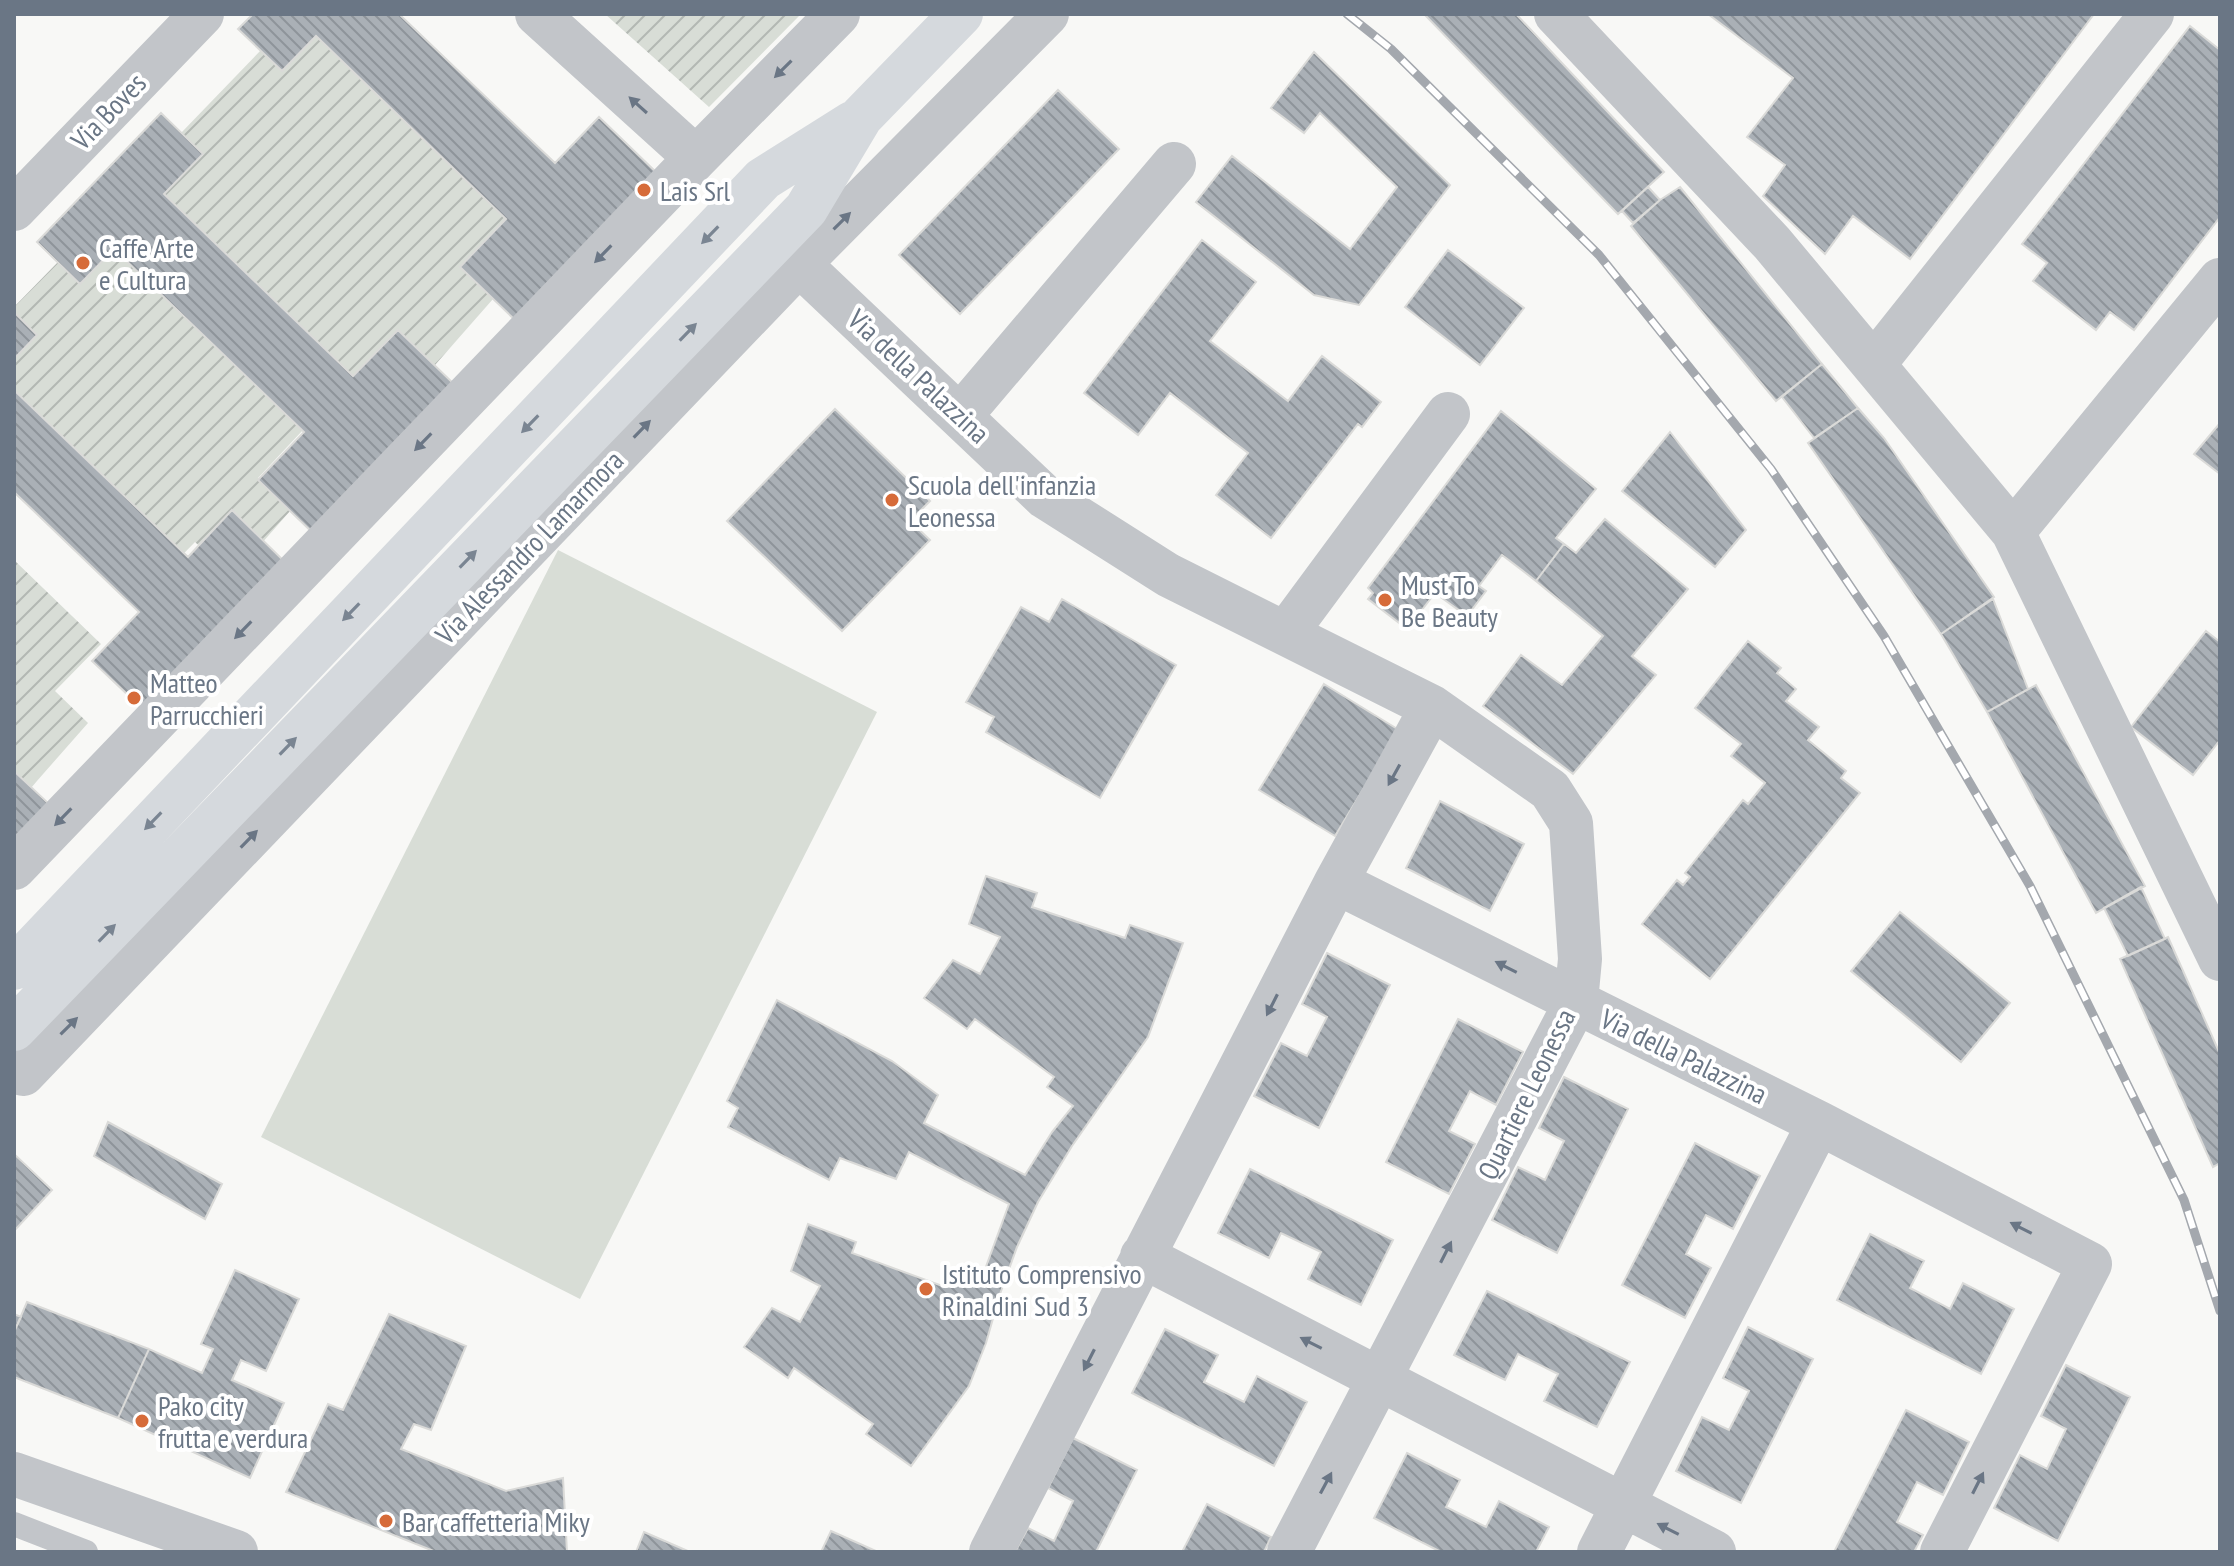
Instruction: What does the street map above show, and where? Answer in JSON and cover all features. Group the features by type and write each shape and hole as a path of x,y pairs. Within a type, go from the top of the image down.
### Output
{"main road":[{"name":"Via Alessandro Lamarmora","path":"14,1029 806,209 861,117 961,14"},
{"name":"Via Alessandro Lamarmora","path":"14,968 763,179 861,117"}],"street":[{"name":"Via Boves","path":"14,209 202,14"},
{"path":"537,14 696,158"},
{"path":"14,868 838,14"},
{"name":"Via Alessandro Lamarmora","path":"14,1067 23,1074 799,264 1047,14"},
{"path":"1556,14 1772,243 2013,532 2220,959"},
{"path":"1874,364 2152,14"},
{"path":"961,415 1174,164"},
{"name":"Via della Palazzina","path":"799,264 1045,497 1168,575 1432,707 1550,790 1571,823 1580,959 1576,1002 1819,1123 2090,1264 1942,1552"},
{"path":"2013,532 2220,280"},
{"path":"1286,633 1448,414"},
{"path":"991,1552 1336,882 1432,707"},
{"name":"Quartiere Leonessa","path":"1289,1552 1576,1002 1336,882"},
{"path":"1599,1552 1819,1123"},
{"path":"1142,1256 1714,1552"},
{"path":"14,1474 236,1552"}],"lane":[{"path":"14,1524 86,1552"}],"shaded area":[{"path":"605,14 801,14 709,107"},
{"path":"316,36 506,219 460,267 493,299 435,365 398,330 353,376 164,194 203,155 181,133 261,50"},
{"path":"113,247 303,430 258,478 291,510 232,577 195,542 151,587 14,456 14,307 58,262"},
{"path":"558,550 877,712 580,1299 261,1137"},
{"path":"14,560 101,644 55,691 88,723 29,790 14,776"}],"building":[{"path":"253,14 399,14 555,163 599,117 657,173 516,321 460,267 506,219 316,36 282,71 238,29"},
{"path":"1424,14 1516,14 1664,172 1618,214"},
{"path":"1708,14 2094,14 1910,259 1853,216 1825,254 1763,196 1785,165 1747,137 1793,78"},
{"path":"2190,26 2220,50 2220,217 2134,330 2110,312 2096,330 2033,281 2047,263 2022,244"},
{"path":"1314,52 1450,185 1359,305 1314,295 1196,202 1232,156 1350,249 1397,187 1320,113 1304,133 1271,108"},
{"path":"1058,90 1119,149 960,314 899,255"},
{"path":"161,113 203,154 164,194 353,376 398,330 456,386 314,534 258,480 304,432 114,249 80,284 37,242"},
{"path":"1648,187 1660,200 1633,223 1622,211"},
{"path":"1680,187 1822,364 1776,401 1631,226"},
{"path":"1202,240 1256,282 1210,341 1288,401 1322,356 1381,402 1362,427 1358,424 1271,538 1216,495 1248,453 1170,393 1138,435 1084,393"},
{"path":"1448,250 1524,308 1480,365 1405,307"},
{"path":"14,312 37,335 14,359"},
{"path":"1822,364 1858,408 1814,438 1782,397"},
{"path":"14,390 188,557 232,510 290,567 148,714 92,661 139,612 14,492"},
{"path":"1858,408 1884,438 1994,597 1941,634 1808,443"},
{"path":"835,409 930,501 910,521 930,540 842,631 727,521"},
{"path":"1501,411 1596,489 1556,538 1564,544 1536,581 1502,555 1479,586 1486,591 1467,616 1435,593 1407,629 1368,599 1373,593 1368,588"},
{"path":"2220,423 2220,474 2194,454"},
{"path":"1670,432 1746,530 1715,567 1622,491"},
{"path":"1605,519 1688,589 1632,656 1656,675 1573,774 1483,706 1521,655 1562,685 1603,636 1536,581 1564,544 1576,553"},
{"path":"1062,599 1176,665 1100,798 986,732 994,717 966,702 1021,607 1049,622"},
{"path":"1993,599 2028,689 1987,712 1941,634"},
{"path":"2206,631 2220,642 2220,740 2193,775 2131,727"},
{"path":"1748,641 1781,668 1777,673 1796,689 1786,701 1819,727 1808,740 1846,771 1841,778 1860,793 1710,979 1642,924 1677,880 1683,885 1690,877 1685,873 1743,800 1748,804 1765,783 1731,756 1741,744 1695,708"},
{"path":"1324,684 1399,730 1335,836 1259,790"},
{"path":"2036,685 2145,886 2096,913 1987,712"},
{"path":"14,771 50,805 14,843"},
{"path":"1440,801 1524,844 1490,911 1406,868"},
{"path":"986,876 1037,893 1032,907 1125,938 1130,925 1183,943 1148,1037 1072,1146 1038,1202 1017,1247 969,1386 911,1466 866,1434 873,1424 794,1368 788,1378 744,1347 772,1308 800,1322 820,1286 791,1271 808,1224 856,1242 852,1253 945,1287 950,1271 980,1283 1009,1204 909,1152 896,1179 840,1158 829,1180 728,1127 738,1108 727,1101 777,1000 892,1061 938,1095 924,1123 1025,1175 1073,1106 1047,1087 1054,1077 975,1019 967,1029 924,998 953,960 980,974 1000,937 969,924"},
{"path":"2141,887 2165,939 2128,956 2104,908"},
{"path":"1900,912 2010,1003 1961,1062 1851,971"},
{"path":"2168,937 2220,1054 2220,1163 2213,1167 2120,959"},
{"path":"1327,953 1390,985 1319,1128 1254,1096 1281,1043 1307,1056 1327,1017 1302,1004"},
{"path":"1458,1019 1523,1052 1496,1105 1470,1091 1449,1131 1475,1144 1449,1194 1386,1162"},
{"path":"1564,1077 1628,1109 1557,1253 1492,1220 1518,1167 1545,1180 1564,1141 1539,1128"},
{"path":"108,1122 222,1184 205,1219 94,1156"},
{"path":"1695,1143 1760,1176 1733,1229 1706,1215 1686,1254 1711,1268 1685,1318 1622,1285"},
{"path":"14,1154 52,1190 14,1231"},
{"path":"1250,1169 1393,1240 1361,1305 1308,1279 1321,1252 1281,1233 1269,1258 1218,1233"},
{"path":"1870,1234 1924,1261 1910,1288 1950,1309 1963,1283 2014,1309 1981,1374 1837,1300"},
{"path":"235,1270 299,1299 266,1371 241,1360 232,1380 284,1403 250,1478 118,1418 149,1349 202,1373 213,1349 201,1344"},
{"path":"1487,1291 1630,1362 1597,1427 1544,1401 1558,1374 1518,1354 1505,1380 1454,1355"},
{"path":"27,1302 149,1349 118,1418 14,1377 14,1332"},
{"path":"14,1314 21,1317 14,1332"},
{"path":"389,1314 466,1346 431,1430 414,1424 401,1449 506,1491 563,1478 567,1552 436,1552 286,1492 328,1404 343,1410"},
{"path":"1748,1327 1813,1359 1741,1503 1676,1471 1702,1417 1729,1430 1749,1391 1723,1378"},
{"path":"1165,1329 1218,1355 1204,1382 1244,1402 1257,1376 1307,1402 1274,1466 1132,1393"},
{"path":"2066,1365 2130,1397 2058,1541 1994,1508 2020,1455 2047,1469 2066,1429 2041,1416"},
{"path":"1906,1410 1969,1442 1943,1495 1917,1482 1897,1522 1923,1535 1914,1552 1834,1552"},
{"path":"1073,1438 1137,1470 1096,1552 1015,1552 1028,1528 1054,1541 1073,1501 1048,1488"},
{"path":"1407,1453 1460,1480 1446,1507 1486,1527 1499,1501 1549,1527 1536,1552 1441,1552 1374,1518"},
{"path":"1207,1504 1271,1537 1264,1552 1182,1552"},
{"path":"831,1531 878,1552 821,1552"},
{"path":"644,1532 690,1552 636,1552"}],"railway":[{"path":"1347,14 1391,49 1599,255 1771,469 1884,636 2030,886 2184,1200 2220,1311"}],"place":[{"name":"Lais Srl","path":"644,190"},
{"name":"Caffe Arte e Cultura","path":"83,263"},
{"name":"Scuola dell'infanzia Leonessa","path":"892,500"},
{"name":"Must To Be Beauty","path":"1385,600"},
{"name":"Matteo Parrucchieri","path":"134,698"},
{"name":"Istituto Comprensivo Rinaldini Sud 3","path":"926,1289"},
{"name":"Pako city frutta e verdura","path":"142,1421"},
{"name":"Bar caffetteria Miky","path":"386,1521"}]}
